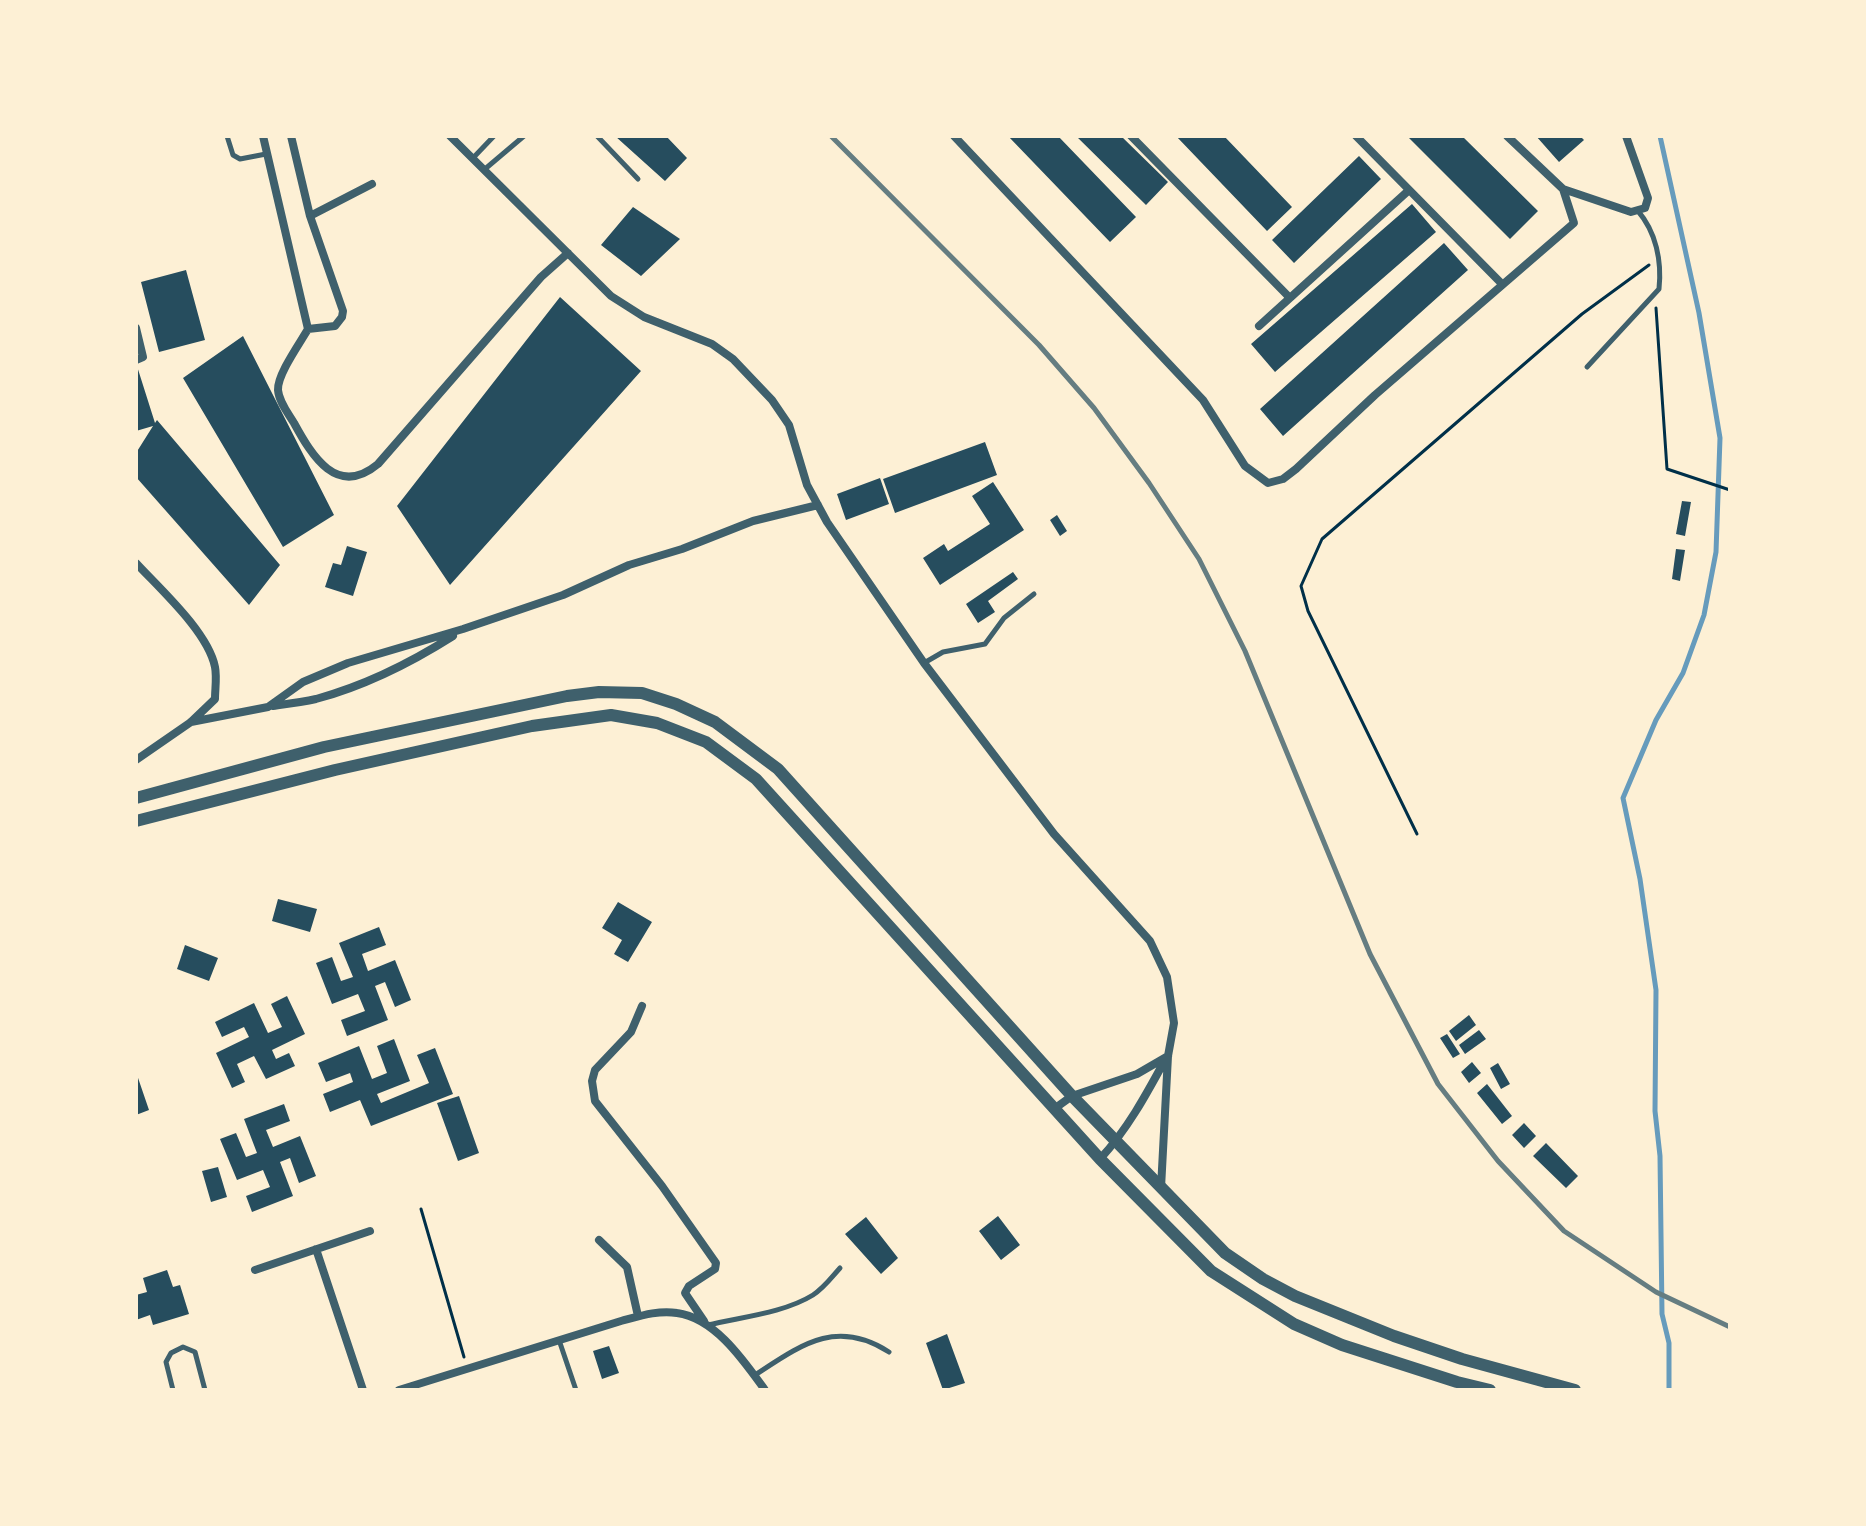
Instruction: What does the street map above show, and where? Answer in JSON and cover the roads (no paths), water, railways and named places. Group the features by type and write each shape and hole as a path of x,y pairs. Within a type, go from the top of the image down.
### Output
{"street":[{"path":"263,136 308,329 280,381 279,398 322,467 336,473 363,474 378,464 541,277 568,253"},
{"path":"291,136 310,216 343,311 335,326 308,329"},
{"path":"450,136 611,296 644,317 712,344 733,359 772,400 789,425 807,485 818,505 924,663 1044,822 1150,941 1167,977 1174,1023 1168,1056 1161,1188"},
{"path":"954,136 1203,400 1245,466 1268,483 1283,479 1296,469 1375,395 1574,223 1563,189"},
{"path":"1131,136 1290,298"},
{"path":"1356,136 1502,284"},
{"path":"1507,136 1563,189 1631,212 1645,208 1648,198 1626,136"},
{"path":"310,216 372,184"},
{"path":"1259,326 1408,191"},
{"path":"136,328 143,357 136,360"},
{"path":"268,707 303,682 348,663 563,595 629,565 682,549 753,521 818,505"},
{"path":"136,563 195,629 208,648 215,668 215,699 191,722 136,760"},
{"path":"191,722 317,699 424,654 463,629"},
{"path":"136,798 324,747 567,696 599,692 642,693 676,704 715,722 778,769 1072,1096 1225,1253 1295,1296 1394,1336 1462,1359 1575,1390"},
{"path":"136,821 335,770 532,726 611,715 657,723 706,742 756,779 1100,1159 1211,1271 1283,1317 1342,1345 1490,1390"},
{"path":"642,1006 631,1032 595,1070 592,1089 595,1101 662,1186 716,1263 715,1269 689,1286 685,1293 688,1301 765,1390"},
{"path":"1054,1109 1072,1096 1137,1074 1168,1056"},
{"path":"1100,1159 1117,1140 1168,1056"},
{"path":"255,1270 370,1231"},
{"path":"599,1240 627,1267 638,1316"},
{"path":"316,1249 363,1390"},
{"path":"399,1390 638,1316 675,1312 707,1325"}],"lane":[{"path":"227,136 233,155 240,159 267,154"},
{"path":"473,158 494,136"},
{"path":"484,170 524,136"},
{"path":"597,136 638,179"},
{"path":"1587,367 1659,289 1661,271 1650,224 1638,211"},
{"path":"924,663 943,652 985,644 1004,618 1034,594"},
{"path":"707,1325 783,1307 810,1297 825,1286 840,1268"},
{"path":"754,1375 801,1345 820,1338 846,1336 872,1341 889,1352"},
{"path":"559,1339 576,1390"},
{"path":"173,1390 166,1362 171,1353 183,1347 195,1352 205,1390"}],"waterway":[{"path":"1660,136 1699,313 1720,438 1716,552 1704,615 1683,673 1656,720 1623,798 1640,879 1656,990 1655,1111 1660,1156 1662,1314 1669,1343 1669,1390"}],"railway":[{"path":"831,136 1039,345 1094,408 1199,559 1245,651 1370,954 1438,1084 1498,1161 1564,1231 1656,1292 1730,1327"}]}
